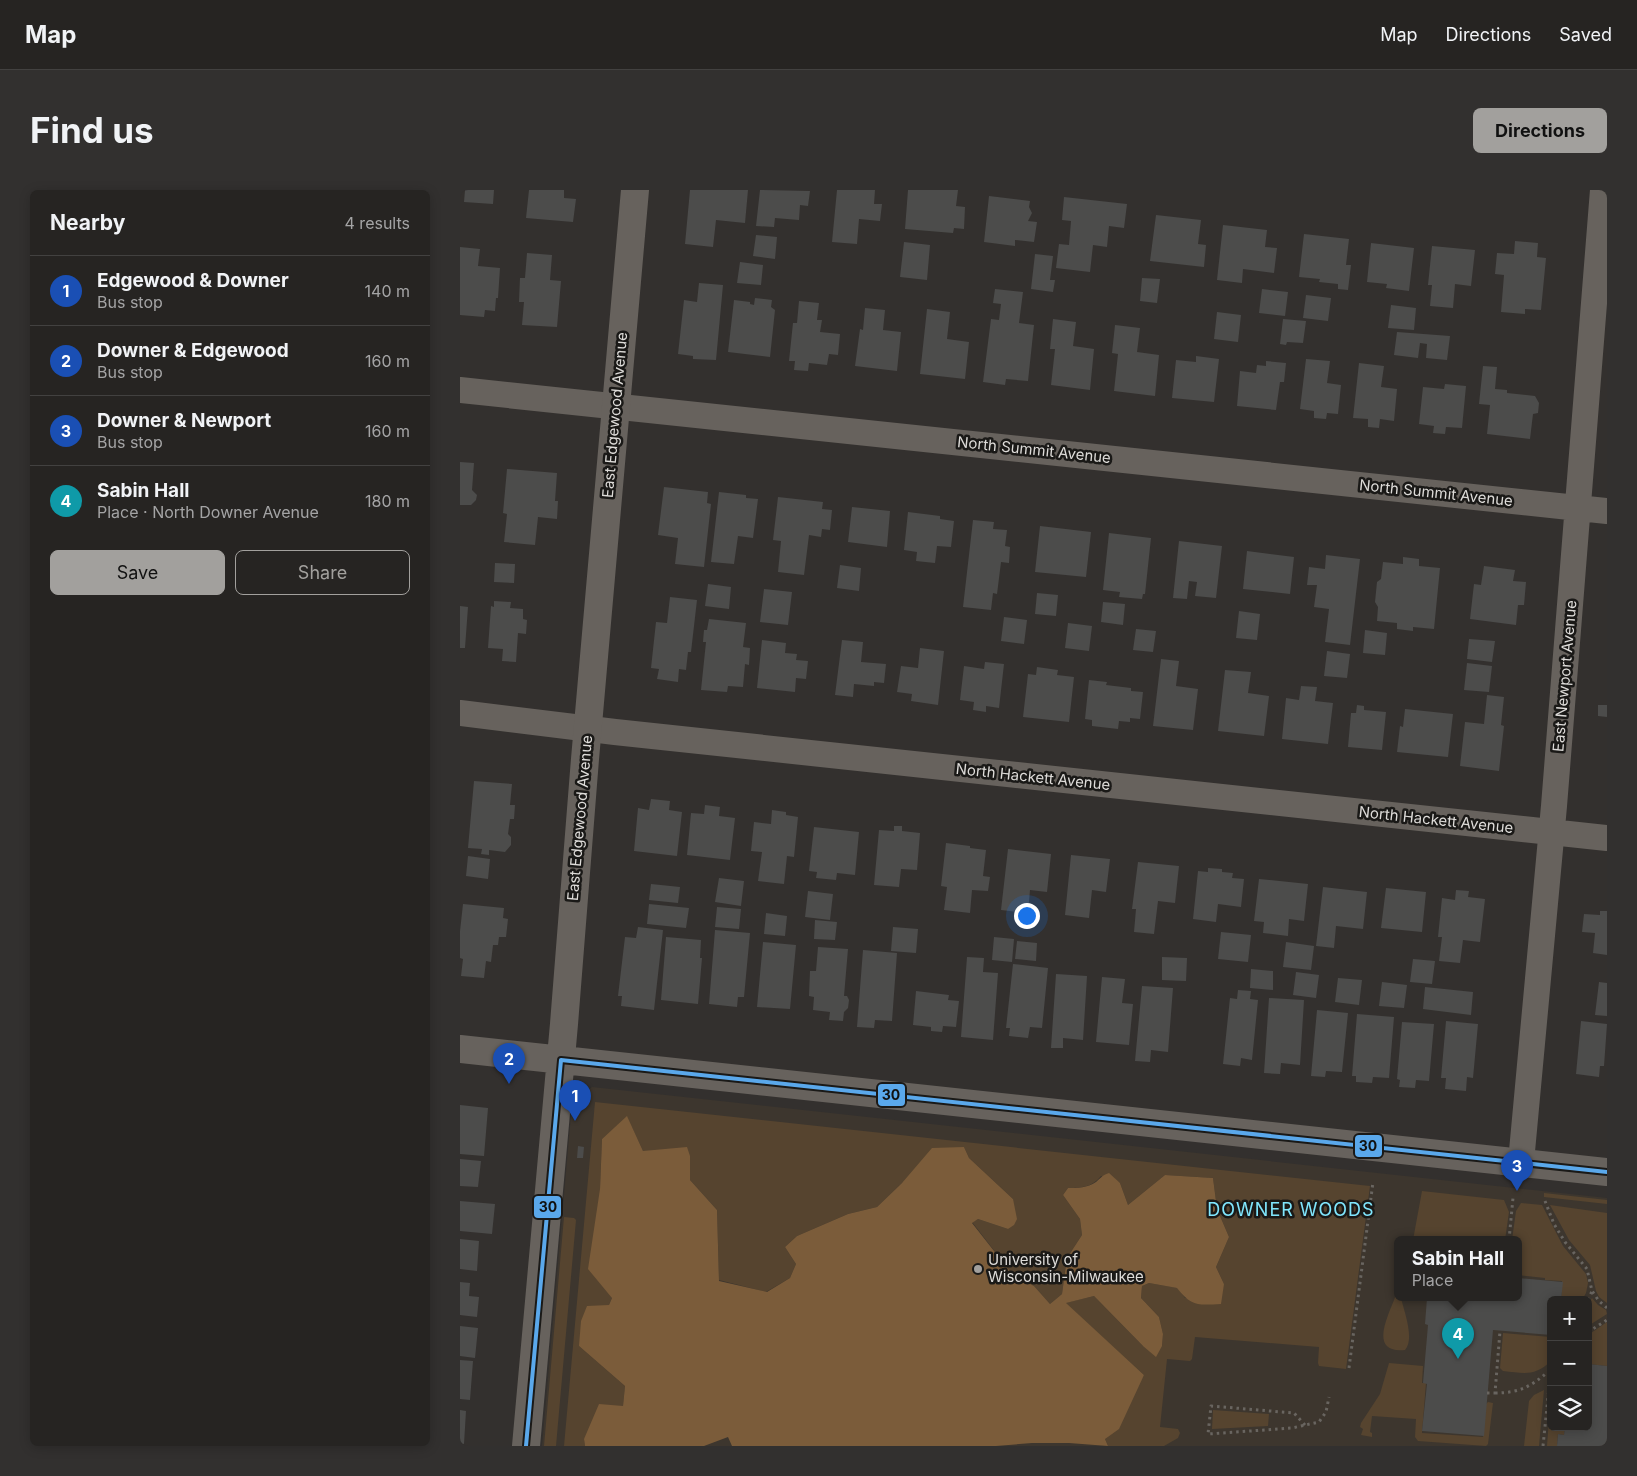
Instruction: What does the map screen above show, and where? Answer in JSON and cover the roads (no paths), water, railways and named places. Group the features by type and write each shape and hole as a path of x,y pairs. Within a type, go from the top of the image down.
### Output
{"street":[{"name":"East Edgewood Avenue","path":"526,1446 635,190"},
{"name":"East Newport Avenue","path":"1521,1162 1552,832 1603,190"},
{"name":"North Summit Avenue","path":"460,390 1607,511"},
{"name":"North Hackett Avenue","path":"460,713 587,729 1607,838"},
{"path":"460,1049 1607,1172"}],"place":[{"name":"Downer & Edgewood","path":"509,1084"},
{"name":"Edgewood & Downer","path":"575,1121"},
{"name":"Downer & Newport","path":"1517,1191"},
{"name":"University of Wisconsin-Milwaukee","path":"978,1269"},
{"name":"Sabin Hall","path":"1458,1359"}],"district":[{"name":"DOWNER WOODS","path":"1291,1210"}]}
